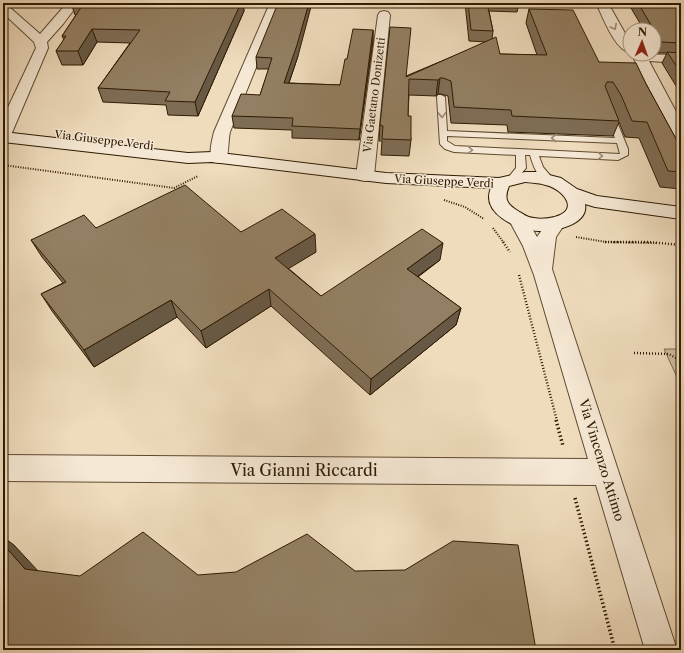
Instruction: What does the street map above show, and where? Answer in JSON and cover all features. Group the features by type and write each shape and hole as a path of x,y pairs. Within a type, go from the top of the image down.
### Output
{"street":[{"path":"40,41 59,22 73,3"},
{"path":"212,157 276,3"},
{"path":"602,3 622,41"},
{"path":"3,7 40,41 42,48 4,132"},
{"name":"Via Gaetano Donizetti","path":"365,176 384,15"},
{"path":"662,56 681,59"},
{"path":"641,62 681,136"},
{"name":"Via Giuseppe Verdi","path":"4,132 188,158 212,157 365,176 386,178 507,181"},
{"path":"571,193 576,204 576,210 572,217 560,224 538,226 511,216 498,204 496,197 507,181 535,177 549,180 563,186 571,193 595,201 681,215"},
{"name":"Via Giuseppe Verdi","path":"386,178 464,193 488,201 511,216"},
{"path":"574,213 681,215"},
{"name":"Via Vincenzo Attimo","path":"511,216 533,246 533,268 605,472 660,650"},
{"name":"Via Vincenzo Attimo","path":"533,268 547,236 555,225"},
{"name":"Via Gianni Riccardi","path":"3,468 605,472"}],"lane":[{"path":"441,97 443,142 448,147 454,149 618,157 624,155 624,149 607,108"},
{"path":"442,133 621,141"},
{"path":"507,181 521,168 520,152"},
{"path":"534,153 539,168 549,180"}],"path":[{"path":"3,165 174,188 201,174"},
{"path":"441,199 453,202 470,210 486,221"},
{"path":"491,226 515,259 533,268 569,472 615,650"},
{"path":"572,236 606,242 648,242 681,245"},
{"path":"634,353 669,354 681,361"}],"shaded area":[{"path":"664,349 681,349 681,386"}],"building":[{"path":"84,3 241,3 195,102 165,101 170,92 98,88 140,30 92,29 78,51 56,51 66,36 62,36"},
{"path":"278,3 309,3 284,83 340,85 353,29 373,30 360,129 292,126 293,118 232,116 241,94 260,95 272,58 256,57"},
{"path":"468,3 487,3 493,31 471,30"},
{"path":"638,3 681,3 681,43 662,42 662,22 649,22"},
{"path":"529,9 573,10 599,62 636,63 681,148 681,172 668,171 647,122 632,121 621,95 613,82 607,82 605,86 619,121 512,116 511,110 454,107 451,81 443,78 438,80 409,79 408,116 411,116 411,140 382,139 383,126 380,125 390,27 411,28 406,77 496,37 500,54 547,55"},
{"path":"667,52 681,53 681,73"},
{"path":"185,185 241,232 282,209 315,234 275,258 321,296 422,229 443,243 407,269 461,308 371,379 269,289 201,331 171,300 84,350 41,294 66,282 31,240 84,215 96,228"},
{"path":"143,532 198,575 236,572 307,534 355,571 405,570 453,541 518,545 536,650 3,650 3,544 25,569 80,576"}]}
